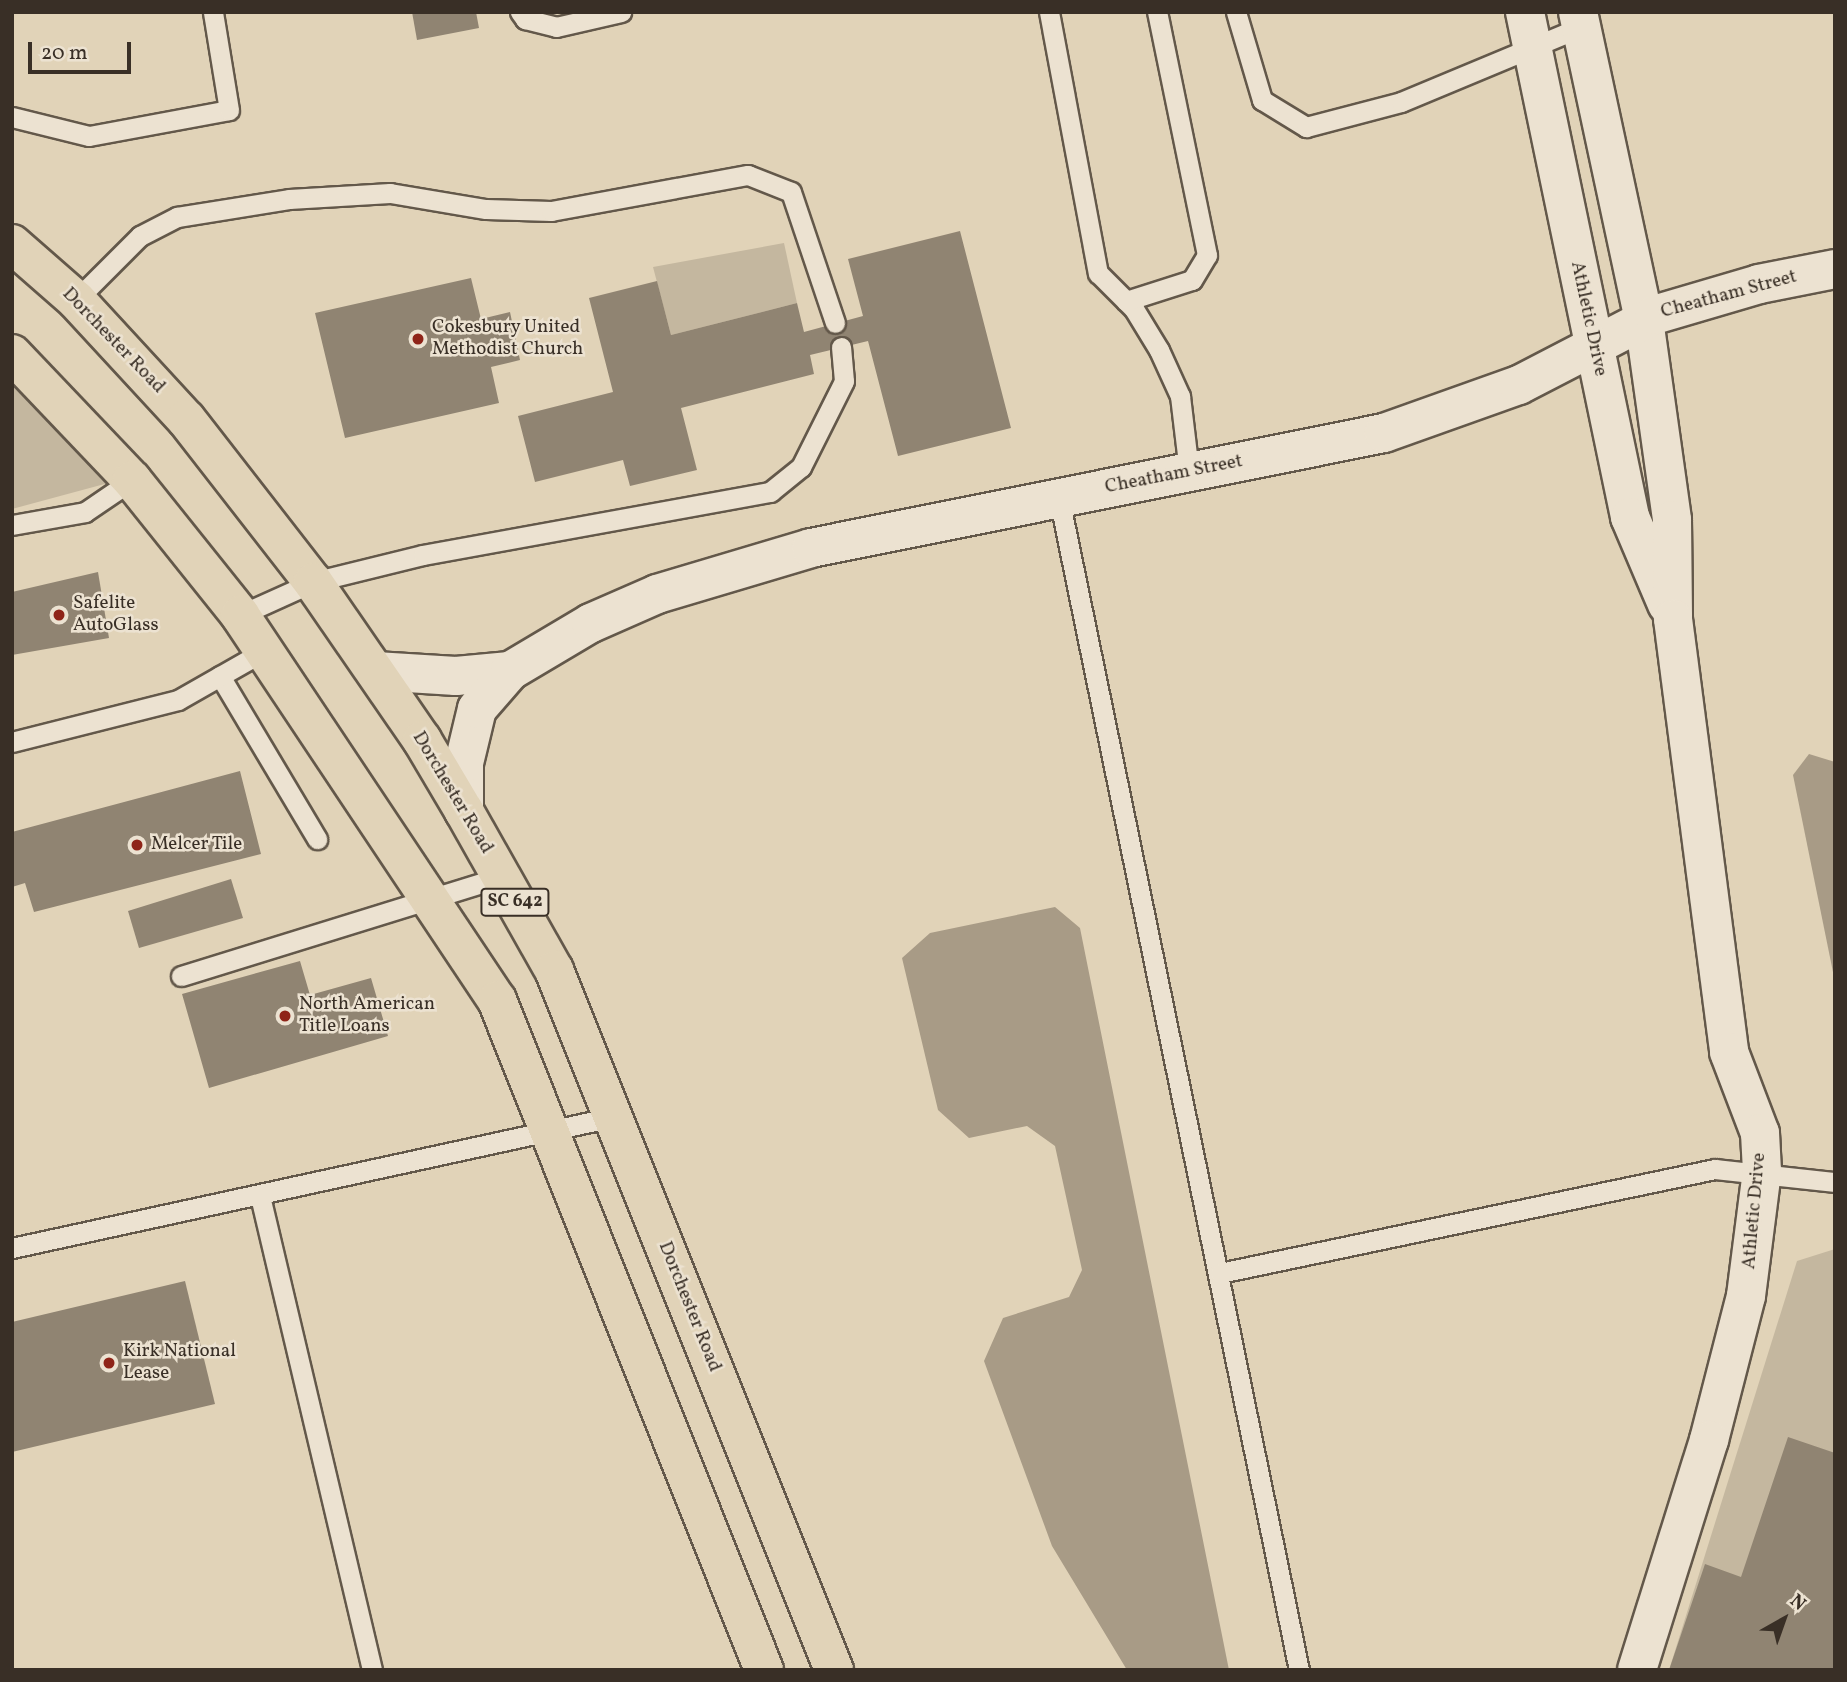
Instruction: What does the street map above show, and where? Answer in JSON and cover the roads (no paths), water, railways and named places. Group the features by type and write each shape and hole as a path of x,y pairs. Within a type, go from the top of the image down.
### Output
{"main road":[{"name":"Dorchester Road","path":"12,244 76,300 186,419 313,582 375,671 464,811 554,970 834,1670"},
{"path":"12,354 132,480 240,615 428,903 496,1000 764,1670"}],"street":[{"name":"Athletic Drive","path":"1579,19 1644,320 1672,520 1673,619 1729,1052 1760,1133 1762,1171 1746,1296 1709,1440 1637,1670"},
{"name":"Athletic Drive","path":"1528,28 1630,517 1673,619"},
{"name":"Cheatham Street","path":"464,811 464,763 477,709 510,671 591,623 716,574 811,548 1189,472 1447,415 1644,320 1706,298 1835,269"},
{"name":"Cheatham Street","path":"375,671 456,677 510,671"}],"lane":[{"path":"12,117 89,136 229,110 213,12"},
{"path":"520,12 525,19 556,27 621,12"},
{"path":"1049,12 1098,273 1126,301 1159,350 1180,396 1189,472"},
{"path":"1126,301 1192,280 1208,255 1157,12"},
{"path":"1237,12 1262,100 1306,127 1401,102 1528,28 1579,19"},
{"path":"76,300 140,236 177,217 289,199 390,193 486,209 551,211 748,175 791,192 835,323"},
{"path":"240,615 313,582 423,555 771,492 801,467 844,381 841,347"},
{"path":"12,525 85,512 132,480"},
{"path":"1059,498 1220,1273 1299,1670"},
{"path":"12,742 178,700 264,650"},
{"path":"220,676 317,839"},
{"path":"181,976 428,903 501,877"},
{"path":"12,1248 551,1135 613,1117"},
{"path":"1220,1273 1715,1168 1762,1171 1835,1182"},
{"path":"260,1196 372,1670"}],"place":[{"name":"Cokesbury United Methodist Church","path":"418,339"},
{"name":"Safelite AutoGlass","path":"59,615"},
{"name":"Melcer Tile","path":"137,845"},
{"name":"North American Title Loans","path":"285,1016"},
{"name":"Kirk National Lease","path":"109,1363"}]}
